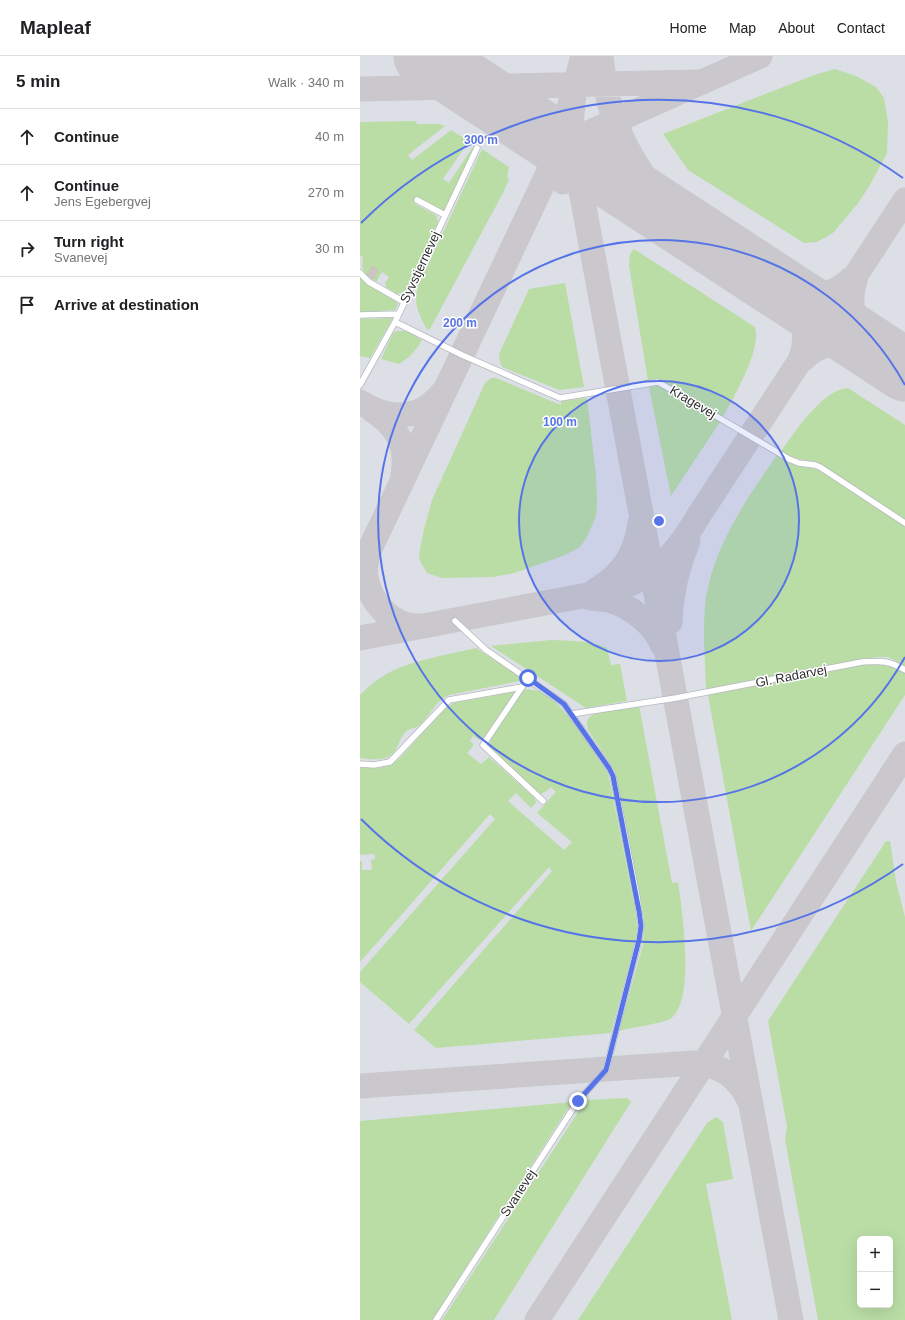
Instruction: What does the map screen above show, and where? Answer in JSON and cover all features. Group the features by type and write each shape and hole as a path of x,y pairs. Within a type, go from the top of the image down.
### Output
{"lane":[{"name":"Syvstjernevej","path":"360,385 395,322 477,148"},
{"path":"417,200 445,216"},
{"path":"360,273 369,282 404,302"},
{"path":"360,315 398,314"},
{"name":"Kragevej","path":"395,322 462,355 560,398 658,382 789,459 799,463 820,467 905,523"},
{"path":"455,621 486,650 564,704 571,714"},
{"name":"Gl. Radarvej","path":"571,714 676,698 862,662 879,661 894,663 905,670"},
{"path":"528,678 483,745 543,801"},
{"path":"360,764 374,766 390,762 448,700 522,687"},
{"name":"Svanevej","path":"436,1320 578,1101 606,1070 639,940 641,926 639,911 613,776 571,714"}],"shaded area":[{"path":"360,56 905,56 905,1320 360,1320"}],"green space":[{"path":"835,69 856,76 876,87 884,98 888,122 887,153 859,202 833,233 817,242 804,243 688,170 663,134 814,75"},
{"path":"416,121 417,124 439,124 445,126 408,155 412,160 451,130 469,141 443,179 449,183 474,145 476,145 444,210 439,210 418,198 415,204 436,215 438,222 406,291 397,294 386,287 385,283 389,277 382,272 376,282 366,275 362,266 363,257 360,255 360,122"},
{"path":"482,149 509,167 507,177 509,179 430,329 427,330 419,314 416,299 418,286"},
{"path":"634,249 755,327 756,337 751,360 746,373 723,417 664,382 659,380 648,381 629,266 630,254"},
{"path":"360,277 395,300 398,304 395,310 360,312"},
{"path":"565,283 584,387 559,390 502,367 499,354 529,289"},
{"path":"393,318 370,358 360,356 360,319"},
{"path":"398,331 406,331 422,340 412,354 399,364 381,359 393,333"},
{"path":"491,378 496,378 561,405 561,401 587,398 596,475 596,516 587,537 580,547 563,556 514,573 494,577 442,578 427,573 420,561 419,555 424,529 432,500 485,383"},
{"path":"649,387 661,387 720,422 671,496"},
{"path":"848,388 905,425 905,520 823,466 814,462 795,458 781,451 810,413 820,403 839,390"},
{"path":"777,455 796,465 820,470 905,527 905,666 888,657 877,657 706,689 704,621 706,598 710,579 716,560 733,523 754,488"},
{"path":"551,640 586,642 607,648 611,665 620,664 627,701 586,708 491,646"},
{"path":"476,648 519,676 520,681 449,695 436,705 419,726 409,729 402,736 392,755 381,759 360,758 360,695 364,691 383,676 401,667"},
{"path":"866,664 890,665 905,673 905,695 751,931 708,695"},
{"path":"523,689 539,691 548,696 557,704 576,726 606,770 609,778 635,907 637,929 634,946 611,1033 436,1048 414,1030 552,871 549,867 409,1024 360,982 360,972 495,819 490,814 360,962 360,861 362,861 362,870 372,870 371,860 375,859 374,854 360,855 360,768 385,767 394,763 445,708 454,703 517,691 484,737 479,740 473,736 470,741 474,745 467,753 481,764 489,757 535,798 536,803 531,808 516,793 508,801 564,850 572,842 537,813 556,792 551,787 541,794 537,792 492,750 490,745 490,740"},
{"path":"639,705 672,883 678,882 684,933 685,976 683,995 678,1010 670,1019 619,1031 643,945 644,918 615,773 588,730 587,721 592,715 598,712"},
{"path":"886,841 890,841 896,882 905,917 905,1320 818,1320 785,1140 787,1127 768,1021"},
{"path":"627,1098 631,1102 494,1320 442,1320 586,1100"},
{"path":"572,1102 432,1320 360,1320 360,1121"},
{"path":"716,1117 723,1122 733,1179 706,1184 732,1320 578,1320 707,1123"}],"building":[{"path":"372,266 378,270 373,279 367,275"}],"taxiway":[{"path":"360,570 556,155 583,56"},
{"path":"601,56 609,102 626,146 655,191 702,238"},
{"path":"562,152 565,148 588,133 760,56"},
{"path":"360,89 698,82 707,80"},
{"path":"575,85 571,123 574,153 791,1320"},
{"path":"534,127 548,153 549,171"},
{"path":"563,182 570,179 598,177 619,183"},
{"path":"360,638 619,589 644,577 660,566 685,537 905,200"},
{"path":"856,277 853,289 852,309 859,327 879,353"},
{"path":"775,285 795,292 814,295 834,291 851,279"},
{"path":"777,287 794,304 800,315 804,327 805,339 801,357"},
{"path":"802,360 820,347 839,343 859,345 879,353"},
{"path":"360,402 382,412 404,415 414,413 424,408 443,392"},
{"path":"372,410 381,416 399,437 404,454 403,475"},
{"path":"596,590 614,577 627,562 635,544 640,523"},
{"path":"670,622 675,581 688,541"},
{"path":"368,553 365,574 372,596 384,612 392,618 409,625 419,626"},
{"path":"590,598 609,600 634,612 654,631 663,646"},
{"path":"537,1320 905,754"},
{"path":"360,1086 694,1063 712,1066 727,1073 734,1078 745,1092 749,1100"}],"runway":[{"path":"425,56 905,370"}],"route":[{"path":"528,678 564,704 583,729 613,776 637,897 641,926 639,940 606,1070 578,1101"}]}
